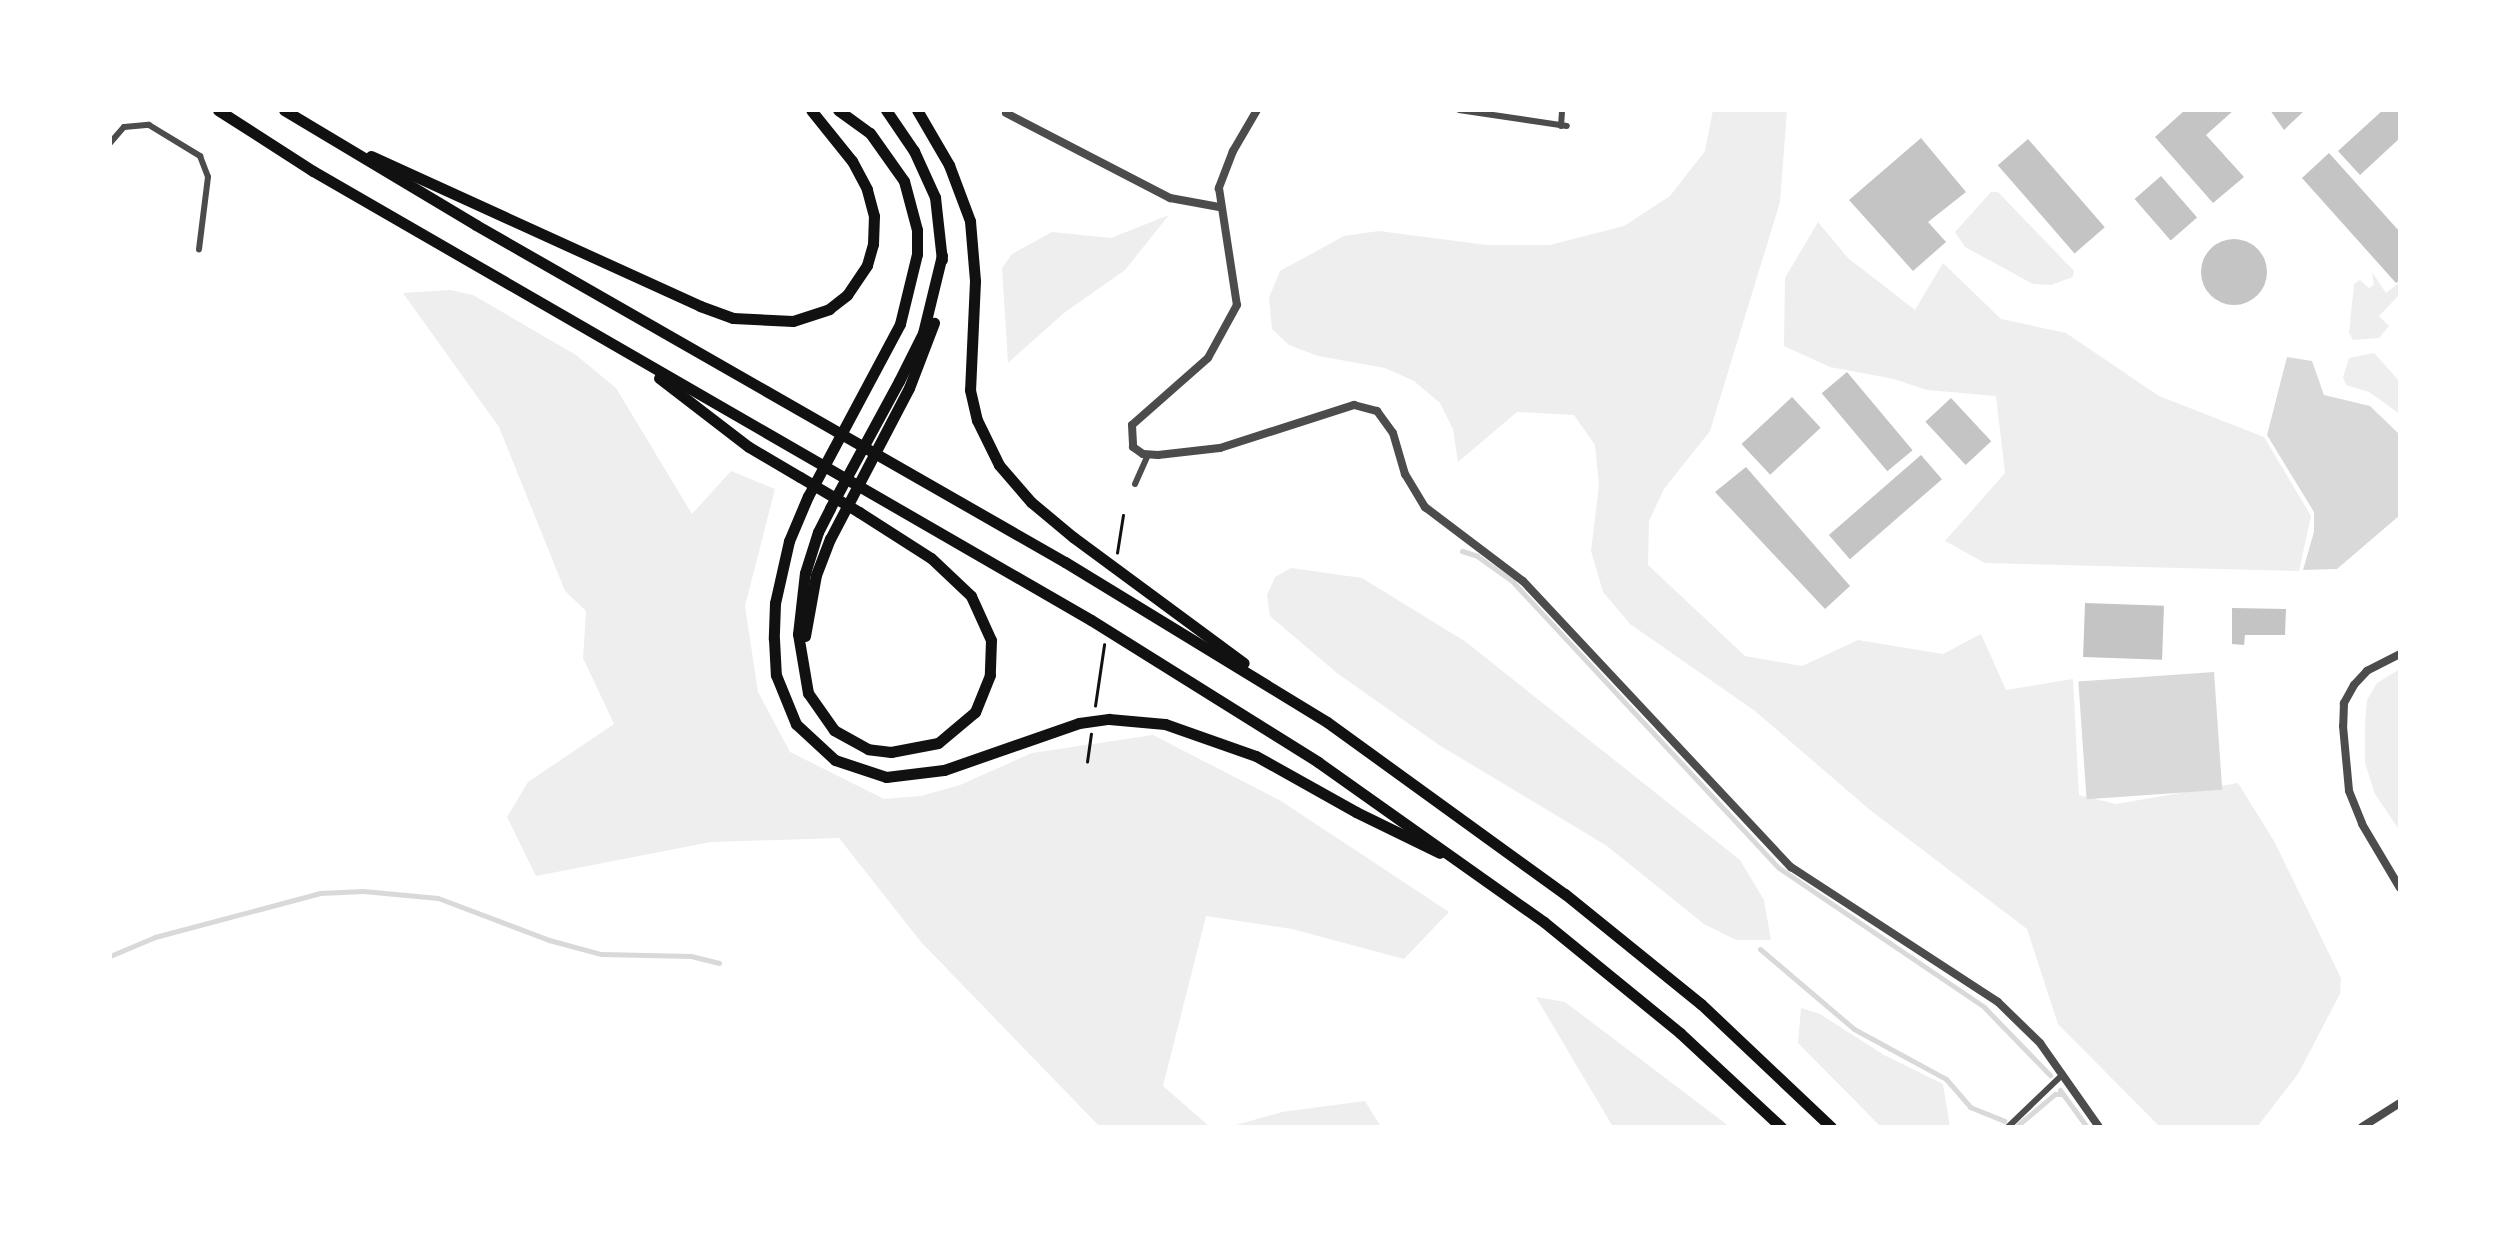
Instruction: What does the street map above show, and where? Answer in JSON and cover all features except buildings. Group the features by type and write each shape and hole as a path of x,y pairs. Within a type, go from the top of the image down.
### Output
{"highway":[{"path":"218,110 313,171 1217,696 1466,865 1619,982 1781,1127"},
{"path":"284,110 887,459 1282,694 1415,782 1565,894 1701,1004 1831,1127"},
{"path":"317,132 700,306 732,318 773,322 810,318 829,309 858,280 873,244 874,216 867,189 811,110"},
{"path":"838,110 870,133 904,181 917,230 918,254 900,324 789,541 775,603 774,639 776,675 796,724 835,760 886,777 944,770 1079,723 1109,720 1164,724 1256,756 1356,812 1466,865"},
{"path":"624,350 750,447 800,477 859,512 931,558 971,596 990,640 984,695 960,728 938,743 914,750 868,749 834,730 818,712 801,670 816,575 842,513 909,388 938,308 940,224 926,174 886,110"},
{"path":"916,110 950,164 970,221 975,280 970,390 977,420 999,465 1031,502 1073,537 1282,694"}],"street":[{"path":"1257,110 1223,173 1219,207 1236,276 1238,306 1208,358 1132,424 1130,443 1148,455 1220,448 1354,405 1377,410 1393,433 1405,474 1425,506 1523,581 1775,852 1998,1002 2040,1043 2099,1127"},
{"path":"1459,110 1564,126 1562,110"},
{"path":"1002,111 1170,198 1219,207"},
{"path":"110,143 124,126 150,125 200,156 208,177 199,249"},
{"path":"1135,484 1148,455"},
{"path":"2400,654 2366,671 2354,684 2344,703 2342,726 2349,791 2362,824 2400,888"},
{"path":"2010,1126 2063,1074"},
{"path":"2362,1127 2400,1104"}],"shaded area":[{"path":"1713,110 1787,110 1780,202 1710,431 1664,489 1649,521 1648,565 1745,656 1802,666 1858,640 1943,654 1981,634 2006,690 2073,679 2079,795 2116,804 2238,783 2274,841 2341,978 2340,994 2298,1074 2257,1127 2160,1127 2058,1024 2027,929 1870,810 1755,711 1630,624 1603,592 1591,551 1599,485 1595,445 1574,415 1517,412 1458,462 1453,429 1440,403 1414,381 1385,368 1318,356 1289,345 1272,329 1269,298 1280,271 1344,236 1379,231 1487,245 1550,245 1624,226 1670,196 1705,151"},
{"path":"1991,192 1998,192 2074,271 2073,277 2051,285 2033,284 1965,247 1955,232"},
{"path":"1169,215 1125,270 1064,313 1008,363 1002,268 1012,254 1052,232 1111,238"},
{"path":"1818,222 1848,258 1915,310 1943,263 2001,319 2066,333 2159,396 2264,437 2311,516 2299,571 1985,563 1945,541 2005,473 1996,396 1927,390 1894,379 1830,367 1784,346 1785,278"},
{"path":"2372,272 2386,293 2400,282 2400,294 2379,316 2389,326 2379,338 2353,340 2349,333 2354,284 2360,280 2369,288 2374,285"},
{"path":"450,290 473,295 576,355 616,388 692,514 731,471 775,489 745,606 758,692 790,752 884,799 921,796 960,785 1032,753 1153,735 1281,801 1449,912 1404,959 1292,929 1206,916 1163,1086 1210,1127 1100,1127 921,942 839,838 711,842 536,876 507,817 528,782 614,724 583,658 586,611 565,591 499,427 403,293"},
{"path":"2374,353 2400,382 2400,414 2369,392 2346,385 2343,377 2349,358"},
{"path":"2287,357 2312,361 2324,395 2370,406 2400,435 2400,515 2337,569 2303,570 2314,532 2314,512 2267,435"},
{"path":"1291,568 1362,578 1466,642 1740,860 1764,900 1771,940 1736,940 1704,924 1607,846 1439,745 1337,673 1270,616 1267,595 1275,577"},
{"path":"2400,669 2400,831 2375,794 2365,763 2365,723 2367,700 2377,683"},
{"path":"2214,672 2222,790 2087,799 2078,681"},
{"path":"1536,997 1565,1002 1730,1127 1613,1127"},
{"path":"1801,1008 1820,1014 1884,1055 1943,1084 1950,1127 1881,1127 1798,1043"},
{"path":"1365,1101 1381,1127 1229,1127 1282,1112"}],"waterway":[{"path":"1462,551 1477,556 1512,581 1779,868 1984,1007 2050,1075"},
{"path":"110,956 155,937 320,893 363,891 438,898 549,940 601,954 691,956 719,963"},
{"path":"1760,949 1854,1029 1946,1079 1970,1107 2004,1121"},
{"path":"2060,1090 2087,1127"},
{"path":"2018,1125 2055,1094 2062,1094"}]}
